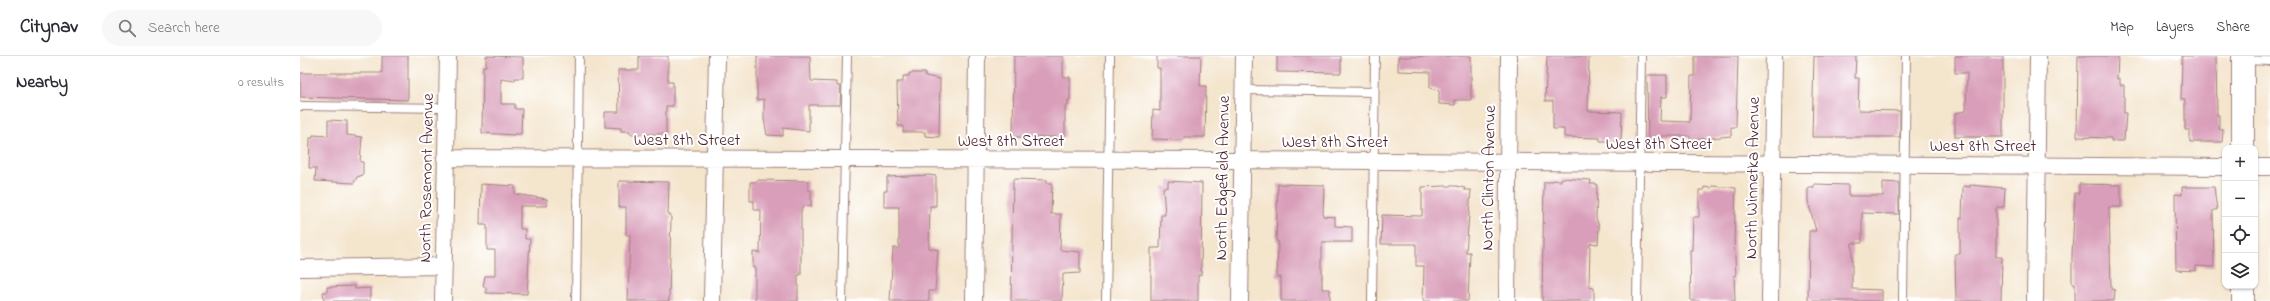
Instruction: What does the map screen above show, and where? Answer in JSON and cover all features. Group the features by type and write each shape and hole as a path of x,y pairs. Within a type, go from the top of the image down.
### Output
{"main road":[{"path":"2243,145 2244,58"},
{"path":"2243,289 2243,301"}],"street":[{"name":"North Rosemont Avenue","path":"443,301 448,56"},
{"path":"712,301 716,56"},
{"path":"974,301 977,56"},
{"name":"North Edgefield Avenue","path":"1240,301 1244,56"},
{"name":"North Clinton Avenue","path":"1507,301 1509,56"},
{"name":"North Winnetka Avenue","path":"1770,301 1774,56"},
{"path":"2035,301 2038,56"},
{"name":"West 8th Street","path":"445,158 1242,160 2222,167"},
{"path":"2258,167 2270,167"},
{"path":"300,268 444,266"}],"lane":[{"path":"576,301 579,56"},
{"path":"842,301 847,56"},
{"path":"1106,301 1110,56"},
{"path":"1372,301 1375,56"},
{"path":"1637,301 1641,56"},
{"path":"1903,301 1906,56"},
{"path":"2244,58 2270,61"},
{"path":"1244,90 1374,92"},
{"path":"300,106 446,108"}],"building":[{"path":"382,56 408,56 408,100 300,97 300,73 382,73"},
{"path":"486,56 523,57 523,78 515,78 515,81 501,79 501,104 515,104 515,109 522,109 521,134 482,133 483,66 486,66"},
{"path":"639,56 668,56 668,82 673,82 673,106 666,106 666,134 630,134 630,131 621,131 621,128 605,127 605,112 619,112 618,70 639,70"},
{"path":"757,56 810,56 811,81 837,82 837,86 841,86 840,105 809,105 809,131 783,128 783,136 767,135 764,119 764,99 757,100"},
{"path":"1014,56 1063,56 1063,77 1070,77 1070,100 1068,100 1068,106 1065,106 1065,137 1013,137"},
{"path":"1157,56 1201,56 1200,86 1206,86 1205,137 1184,137 1184,140 1152,139 1153,110 1160,111 1160,68 1157,68"},
{"path":"1277,56 1341,56 1341,73 1277,72"},
{"path":"1471,56 1471,100 1455,100 1455,105 1439,104 1439,90 1430,88 1430,72 1398,71 1398,57"},
{"path":"1547,56 1589,56 1588,111 1622,112 1621,141 1600,141 1600,138 1564,137 1564,129 1553,129 1553,101 1545,101"},
{"path":"1695,56 1738,56 1736,127 1731,127 1731,136 1690,140 1690,136 1660,136 1659,145 1648,144 1647,75 1667,75 1667,97 1661,97 1660,121 1690,122 1691,76 1695,76"},
{"path":"1814,56 1856,56 1855,78 1859,78 1858,110 1900,111 1900,137 1812,137"},
{"path":"1955,56 2003,56 2003,137 1955,137 1955,113 1966,111 1967,73 1955,73"},
{"path":"2078,56 2118,56 2117,79 2120,79 2120,85 2124,85 2124,113 2126,113 2124,141 2111,141 2111,138 2077,137"},
{"path":"2182,56 2216,56 2217,115 2219,115 2219,129 2223,129 2222,142 2190,142 2190,130 2185,130 2185,99 2181,99"},
{"path":"909,73 925,73 925,76 940,79 939,137 925,136 925,132 903,132 903,126 898,126 897,82 903,82 903,76 909,76"},
{"path":"328,120 347,121 347,135 362,137 360,162 363,162 363,175 357,177 354,183 315,181 316,168 309,168 310,138 313,138 313,135 328,136"},
{"path":"936,176 936,206 930,206 929,248 938,250 935,291 929,291 929,301 890,301 893,248 899,248 899,207 884,207 884,191 887,191 887,177"},
{"path":"1561,178 1591,180 1590,184 1597,184 1596,218 1599,226 1598,244 1590,243 1589,287 1594,288 1594,301 1542,301 1544,182 1550,182 1553,180 1561,181"},
{"path":"1013,179 1047,180 1047,183 1052,183 1051,214 1061,214 1060,250 1080,252 1080,273 1063,274 1062,301 1011,301"},
{"path":"757,180 808,181 808,190 811,190 811,207 803,206 801,211 801,275 798,275 798,301 755,301 755,268 753,268 753,252 760,253 761,210 754,210 754,201 750,201 750,182 757,182"},
{"path":"619,181 669,182 668,215 671,215 669,301 628,301 630,235 626,235 626,207 619,207"},
{"path":"1168,181 1202,183 1201,275 1198,275 1198,301 1151,301 1151,248 1160,248 1161,215 1165,215 1163,187 1168,187"},
{"path":"1883,182 1899,183 1899,214 1862,213 1862,243 1852,243 1852,289 1882,290 1882,301 1808,301 1809,231 1816,231 1808,201 1808,187 1814,187 1814,184 1848,185 1848,196 1883,196"},
{"path":"481,184 515,186 515,194 547,199 547,206 520,206 520,229 525,229 525,239 530,239 527,294 486,293 486,287 483,287 485,276 495,276 495,250 487,250 487,225 480,225"},
{"path":"1278,184 1324,185 1323,216 1335,217 1335,226 1352,227 1352,242 1322,242 1322,289 1330,289 1330,301 1281,301 1281,277 1277,277 1278,241 1276,241"},
{"path":"2079,184 2121,185 2121,207 2109,207 2111,289 2115,290 2114,301 2075,301 2075,284 2072,284 2072,255 2075,193 2079,193"},
{"path":"1970,185 2005,188 2004,207 1997,207 1996,209 1996,257 2002,257 2001,301 1956,301 1955,254 1960,254 1960,218 1962,218 1963,186 1970,187"},
{"path":"1456,186 1465,188 1464,190 1471,190 1466,252 1470,252 1468,301 1423,301 1424,266 1416,266 1416,244 1381,244 1382,215 1422,216 1422,187"},
{"path":"1712,186 1736,188 1734,241 1736,276 1734,275 1735,301 1691,301 1690,250 1692,250 1693,217 1699,217 1699,190 1704,190 1704,187 1711,188"},
{"path":"2182,187 2214,187 2217,210 2213,210 2214,267 2196,266 2196,271 2176,270 2175,194 2182,195"},
{"path":"355,286 355,289 370,288 370,301 324,301 323,292 327,292 327,287"}]}
